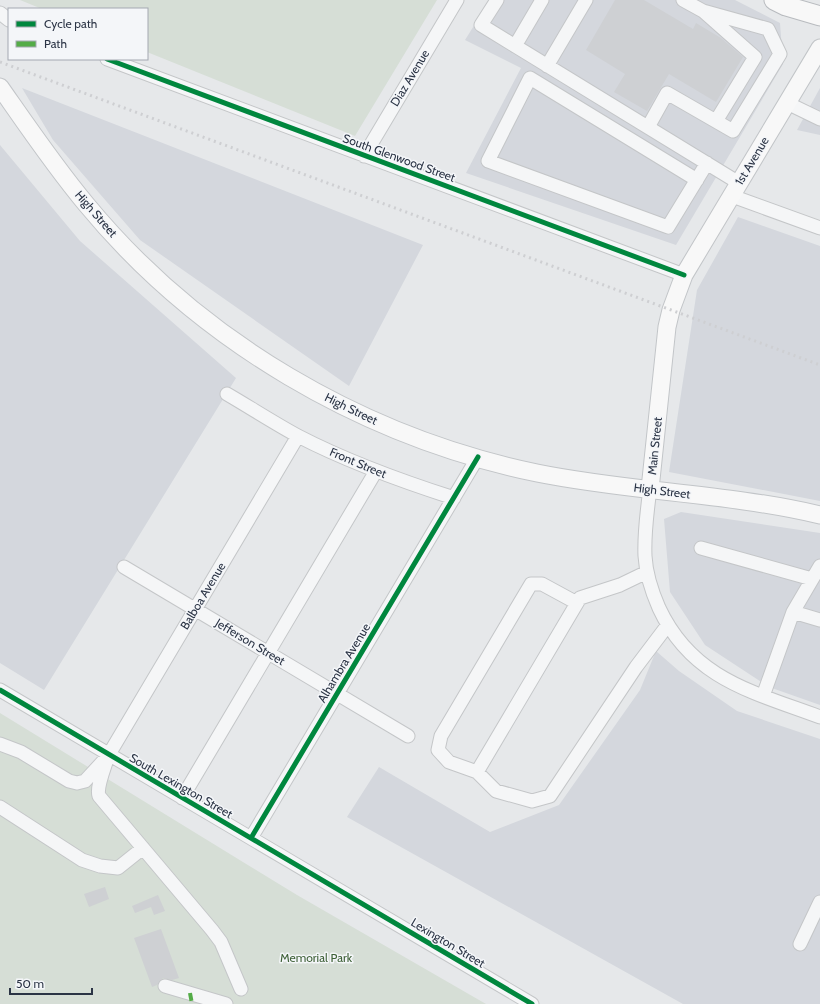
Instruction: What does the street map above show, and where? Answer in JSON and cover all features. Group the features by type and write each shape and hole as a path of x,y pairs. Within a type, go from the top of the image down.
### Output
{"highway":[{"path":"774,0 786,6 820,16"}],"main road":[{"name":"1st Avenue","path":"684,275 820,48"},
{"name":"High Street","path":"0,87 48,155 86,205 133,256 174,295 216,330 250,353 333,402 408,434 478,458 534,472 590,483 741,501 820,515"},
{"name":"Main Street","path":"650,489 667,327 671,310 684,275"}],"street":[{"name":"Diaz Avenue","path":"364,156 457,0"},
{"path":"497,0 481,25 707,163 735,189 820,228"},
{"path":"515,46 542,0"},
{"path":"547,66 586,0"},
{"path":"683,0 703,11 755,57 716,121"},
{"path":"648,127 667,93 733,131 780,54 768,29 703,11"},
{"path":"0,13 8,19"},
{"name":"South Glenwood Street","path":"110,60 684,275"},
{"path":"697,180 530,78 488,160 668,227 697,180 707,163"},
{"path":"787,103 820,119"},
{"name":"Front Street","path":"227,394 298,436 376,471 454,498"},
{"name":"Balboa Avenue","path":"108,756 298,436"},
{"path":"454,498 478,458"},
{"path":"182,798 376,471"},
{"name":"Main Street","path":"650,489 644,543 647,572 654,597 667,626 685,649 702,665 737,685 820,717"},
{"name":"Alhambra Avenue","path":"251,838 454,498"},
{"path":"701,548 812,579"},
{"path":"763,696 793,612 820,566"},
{"name":"Jefferson Street","path":"124,567 408,736"},
{"path":"477,772 580,598 620,585 647,572"},
{"path":"577,603 542,584 532,584 445,729 438,750 449,762 477,772 496,791 532,801 550,796 636,667 667,626"},
{"path":"793,612 820,620"},
{"name":"South Lexington Street","path":"0,690 108,756 353,898"},
{"path":"0,744 22,752 69,781 77,784 85,781 108,756"},
{"path":"108,756 97,790 100,796 221,942 241,989"},
{"path":"0,807 82,860 100,866 118,868 143,848"},
{"name":"Lexington Street","path":"353,898 532,1004"},
{"path":"800,944 820,902"},
{"path":"165,986 226,1004"}],"shaded area":[{"path":"490,0 735,0 780,23 783,64 676,245 466,173 521,68 465,40"},
{"path":"22,88 423,245 349,386 140,240 53,140"},
{"path":"820,88 820,135 797,130"},
{"path":"0,145 80,241 236,378 44,690 0,663"},
{"path":"738,217 820,246 820,501 669,472 697,290"},
{"path":"681,512 820,533 820,705 769,687 705,645 670,592 664,519"},
{"path":"656,651 679,671 737,711 820,739 820,1004 683,1004 347,817 379,767 490,832 559,805 640,690"}],"green space":[{"path":"20,0 437,0 355,136 148,52 148,8 40,8"},
{"name":"Memorial Park","path":"0,713 297,895 486,1004 0,1004"}],"building":[{"path":"615,0 644,0 693,29 696,23 721,38 743,57 716,102 669,74 647,111 614,92 625,74 586,50"},
{"path":"105,887 109,899 89,907 84,894"},
{"path":"158,895 165,911 154,915 151,907 135,913 132,906"},
{"path":"161,929 179,978 172,980 163,978 157,985 152,987 134,938"}],"railway":[{"path":"0,62 820,365"}],"marked path":[{"path":"190,993 192,1004"}],"cycle path":[{"path":"110,60 684,275"},
{"path":"251,838 478,457"},
{"path":"0,690 532,1004"}]}
